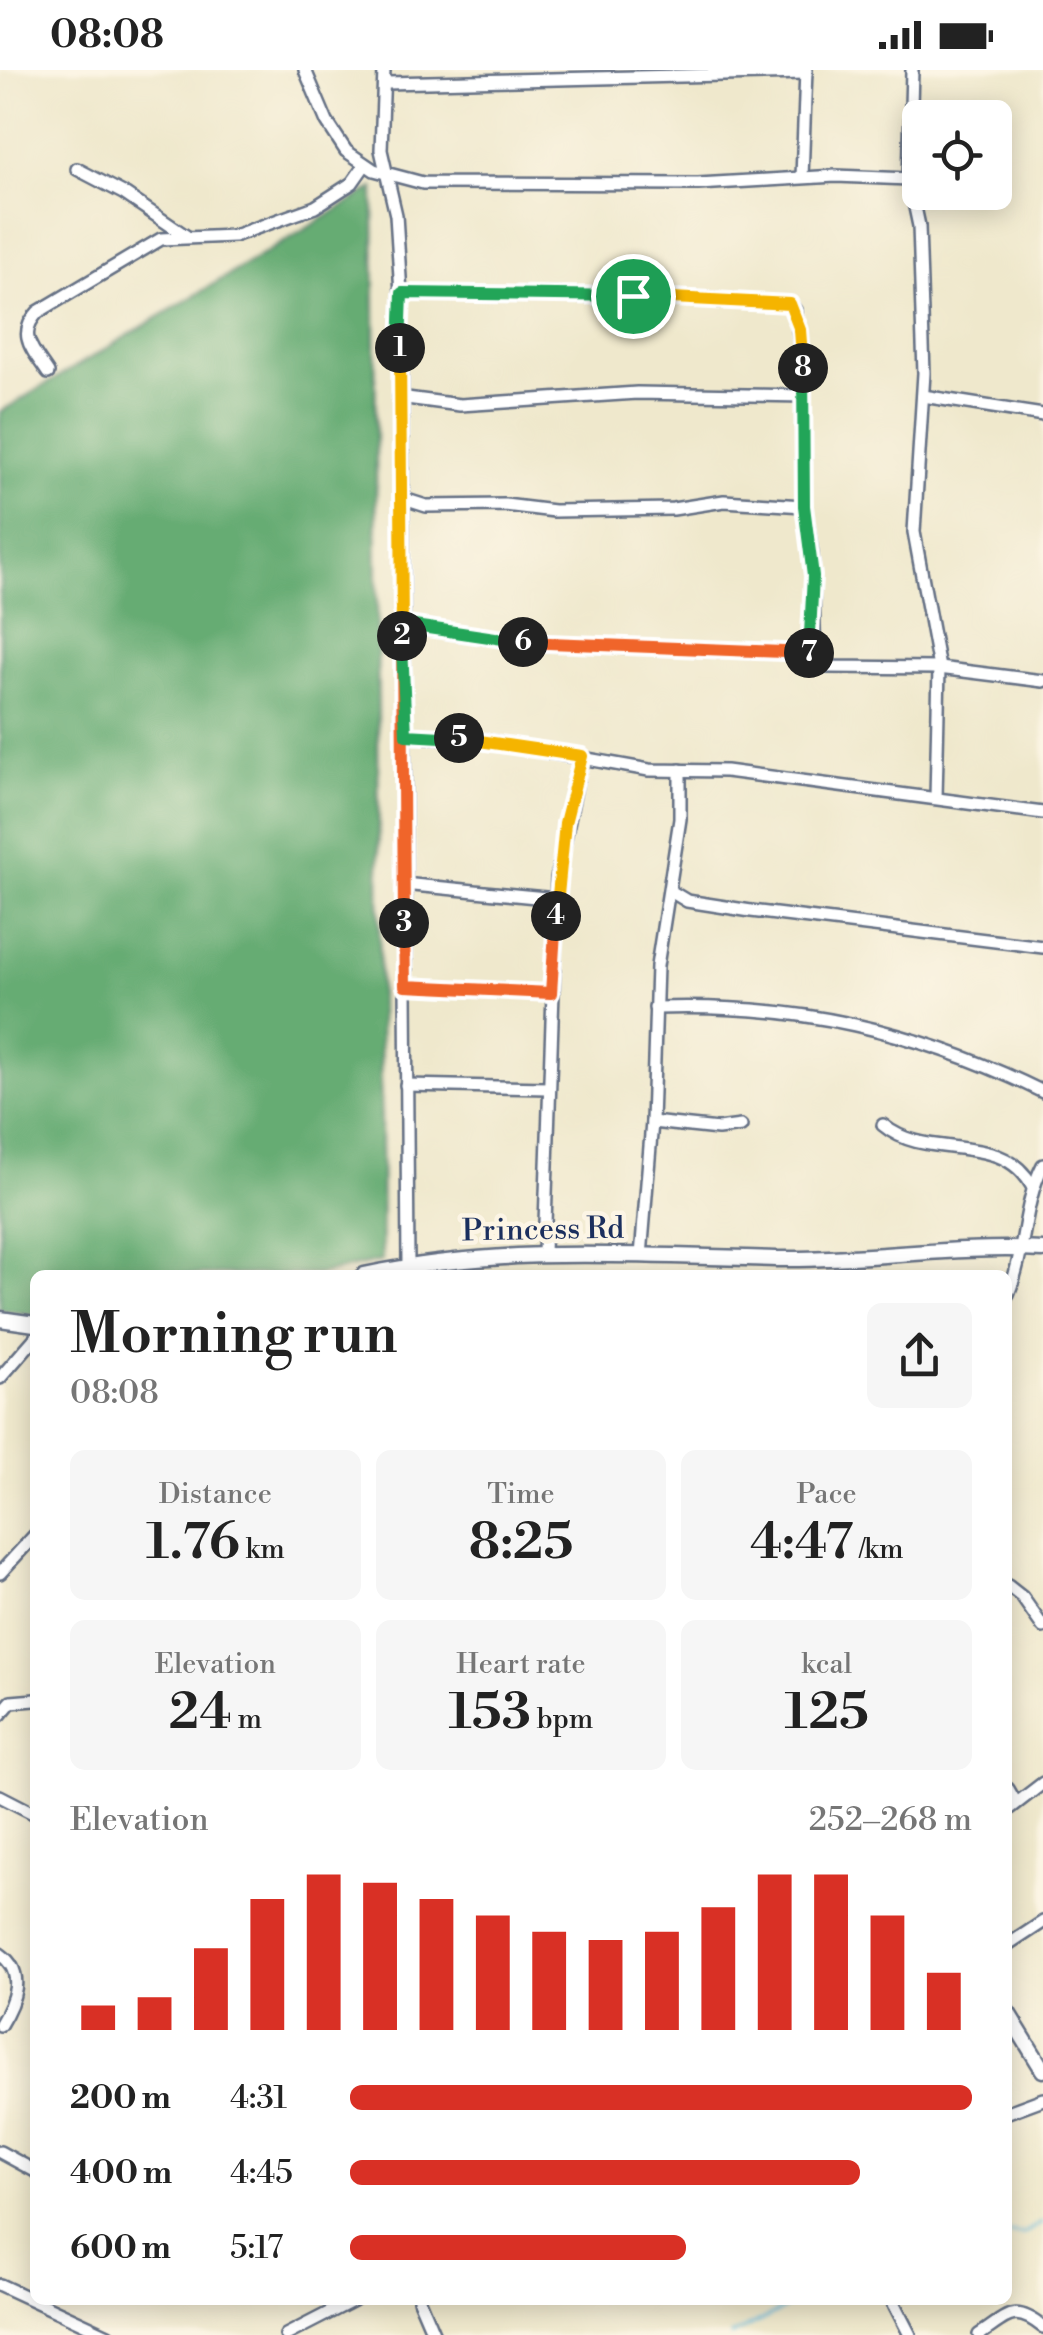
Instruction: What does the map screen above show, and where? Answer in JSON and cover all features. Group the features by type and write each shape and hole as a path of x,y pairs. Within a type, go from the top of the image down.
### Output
{"street":[{"path":"304,70 339,143 364,166 423,183 698,184 802,177 902,180"},
{"path":"911,100 912,70"},
{"path":"408,1266 406,735 399,398 402,293 396,214 383,172 386,76 806,71 802,177"},
{"path":"48,372 25,333 26,324 38,312 161,239 234,236 316,208 352,183 364,166"},
{"path":"77,169 123,193 190,238"},
{"path":"916,210 920,226 923,396 914,532 939,668 936,798"},
{"path":"402,293 633,296 790,304 800,330 804,506 812,554 812,653 819,666 939,668 1043,681"},
{"path":"399,398 460,405 626,394 804,396"},
{"path":"923,396 1043,415"},
{"path":"401,498 426,506 505,505 554,511 673,509 724,501 804,506"},
{"path":"401,624 532,643 812,653"},
{"path":"406,735 582,756 649,770 726,772 1043,814"},
{"path":"544,1252 556,899 565,823 582,756"},
{"path":"641,1256 652,1122 658,955 672,892 680,819 680,770"},
{"path":"404,884 556,899"},
{"path":"672,892 687,900 751,912 1043,947"},
{"path":"405,986 551,993"},
{"path":"655,1008 709,1006 846,1021 948,1049 1043,1092"},
{"path":"406,1086 548,1088"},
{"path":"652,1122 718,1130 742,1126"},
{"path":"883,1126 894,1135 920,1142 998,1154 1015,1163 1032,1186"},
{"path":"1012,1281 1022,1249 1032,1186 1043,1165"},
{"name":"Princess Rd","path":"388,1270 544,1252 785,1259 842,1254 1043,1250"},
{"path":"785,1259 785,1270"},
{"path":"0,1319 30,1323"},
{"path":"0,1378 30,1344"},
{"path":"0,1573 30,1540"},
{"path":"1012,1589 1043,1627"},
{"path":"0,1714 11,1702 30,1700"},
{"path":"1012,1806 1043,1783"},
{"path":"0,1796 30,1811"},
{"path":"1012,1942 1043,1922"},
{"path":"0,1954 10,1962 16,1976 13,2000 0,2025"},
{"path":"1012,2018 1040,2059"},
{"path":"1012,2111 1043,2099"},
{"path":"0,2152 30,2168"},
{"path":"0,2285 30,2299"},
{"path":"43,2305 108,2335"},
{"path":"286,2335 344,2305"},
{"path":"422,2305 434,2335"},
{"path":"895,2305 910,2335"},
{"path":"979,2335 1014,2314 1030,2316 1043,2327"}],"green space":[{"path":"374,188 382,1261 341,1270 30,1270 30,1314 0,1310 0,412"}],"waterway":[{"path":"1012,2233 1023,2234 1043,2222"},
{"path":"732,2335 791,2305"}],"route":[{"path":"633,296 402,293 399,398 401,624 406,735 405,986 551,993 565,823 582,756 492,742 406,735 404,684 401,624 532,643 762,648 812,653 812,554 804,506 804,396 796,310 790,304 780,303 633,296"}]}
